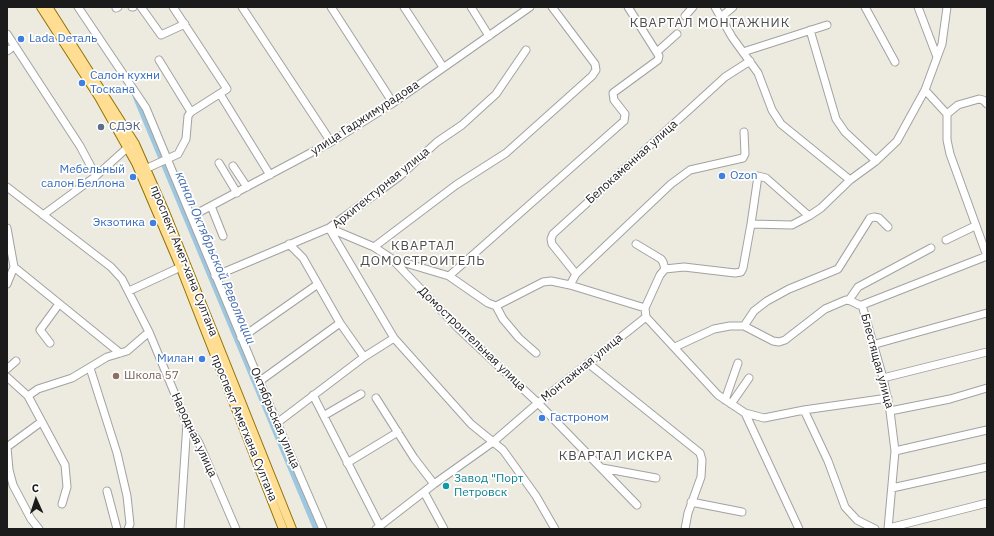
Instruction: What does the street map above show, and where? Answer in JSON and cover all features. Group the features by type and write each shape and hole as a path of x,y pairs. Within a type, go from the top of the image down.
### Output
{"main road":[{"path":"41,7 131,146"},
{"name":"проспект Амет-хана Султана","path":"48,7 131,146 183,265 292,529"},
{"name":"проспект Аметхана Султана","path":"183,265 283,529"}],"street":[{"name":"Октябрьская улица","path":"78,7 146,108 192,216 215,276 260,381 276,423 323,529"},
{"path":"141,7 161,35 185,24"},
{"path":"142,171 156,163 178,154 186,139 188,116 191,112 227,89 173,7"},
{"path":"242,7 331,142"},
{"path":"331,7 392,103"},
{"path":"404,7 442,67"},
{"path":"471,7 489,36"},
{"name":"улица Гаджимурадова","path":"192,216 331,142 392,103 530,7"},
{"path":"374,247 456,185 506,153 592,76 596,70 594,64 552,7"},
{"path":"628,7 659,54"},
{"path":"685,16 693,7"},
{"path":"715,7 732,37 758,73 772,110 781,124 850,180"},
{"path":"721,17 732,7"},
{"path":"865,7 895,62"},
{"path":"918,7 937,57"},
{"path":"751,224 792,225 809,216 821,208 850,180 876,161 896,141 925,90 942,44 948,7"},
{"path":"743,52 827,25"},
{"path":"810,30 836,119 845,132 876,161"},
{"path":"7,34 80,146 96,176"},
{"path":"449,276 625,118 625,114 614,100 613,93 658,60 659,54 677,34"},
{"name":"Архитектурная улица","path":"526,50 496,94 462,125 437,142 400,176 329,228 394,338 471,424 503,450 536,496 555,529"},
{"path":"159,60 191,112"},
{"name":"Белокаменная улица","path":"576,274 552,244 551,239 553,234 725,77 750,61"},
{"path":"862,305 987,256 950,154 947,140 947,114 925,90"},
{"path":"220,94 270,175"},
{"path":"947,114 958,105 979,99 984,100 987,104"},
{"path":"570,285 576,274 671,184 690,170 702,166 743,158 745,154 744,132"},
{"path":"43,215 96,176 131,146"},
{"path":"219,163 237,193"},
{"path":"233,166 247,187"},
{"path":"809,216 766,178 758,176 751,224 741,272 735,273 684,267 665,269 660,275 645,308 646,317 675,346 695,370 728,402 745,413 764,418 804,410 888,398"},
{"name":"Народная улица","path":"7,187 111,267 122,279 149,332 187,423 199,443 236,529"},
{"path":"210,206 223,236"},
{"path":"675,346 714,329 730,326 744,326 754,311 767,301 789,289 825,276 838,269 870,218 874,216 879,218 888,227"},
{"path":"946,240 975,226"},
{"path":"7,228 14,266 7,284"},
{"path":"215,276 329,228 374,247 392,259 449,276 488,303 496,306 503,319 519,338 536,353"},
{"path":"289,244 303,258 340,323 364,357"},
{"path":"636,244 660,259 665,269"},
{"path":"849,300 858,287 931,248"},
{"name":"Домостроительная улица","path":"392,259 459,329 538,403 637,505"},
{"path":"129,291 183,265"},
{"path":"14,266 120,353"},
{"path":"496,306 544,282 551,282 570,285 645,308"},
{"path":"241,338 318,284"},
{"name":"Блестящая улица","path":"744,326 773,341 779,342 785,340 825,309 849,300 862,305 888,398 895,451 889,528"},
{"path":"50,343 40,330 59,304"},
{"path":"872,345 987,313"},
{"name":"Монтажная улица","path":"378,528 434,484 493,442 538,403 646,317"},
{"path":"260,381 340,323"},
{"path":"28,396 38,389 72,378 108,357 130,349 149,332"},
{"path":"276,423 364,357 394,338"},
{"path":"883,378 987,352"},
{"path":"7,369 16,361"},
{"path":"728,402 738,363"},
{"path":"588,364 700,453 702,460 700,477 691,502 687,528"},
{"path":"90,368 117,453 127,496 130,524 128,529"},
{"path":"7,377 28,396 65,465 67,488 62,504"},
{"path":"728,402 749,378"},
{"path":"890,412 950,399 987,388"},
{"path":"325,415 361,394"},
{"path":"313,395 325,415 378,528"},
{"path":"376,398 434,484"},
{"path":"804,410 828,461 845,507 857,520 875,529"},
{"path":"745,413 799,529"},
{"path":"39,529 30,519 10,486 7,447 41,422"},
{"path":"180,529 187,423"},
{"path":"895,451 987,430"},
{"path":"347,463 398,432"},
{"path":"892,488 987,467"},
{"path":"602,468 656,478"},
{"path":"108,491 117,529"},
{"path":"424,492 444,529"},
{"path":"691,502 742,512"},
{"path":"889,528 987,503"}],"waterway":[{"name":"канал Октябрьской Революции","path":"136,98 316,529"}],"place":[{"name":"Lada Dеталь","path":"21,39"},
{"name":"Салон кухни Тоскана","path":"82,83"},
{"name":"СДЭК","path":"101,127"},
{"name":"Ozon","path":"722,176"},
{"name":"Мебельный салон Беллона","path":"133,177"},
{"name":"Экзотика","path":"153,223"},
{"name":"Милан","path":"202,359"},
{"name":"Школа 57","path":"116,376"},
{"name":"Гастроном","path":"542,418"},
{"name":"Завод \"Порт Петровск","path":"446,486"}],"district":[{"name":"КВАРТАЛ МОНТАЖНИК","path":"710,23"},
{"name":"КВАРТАЛ ДОМОСТРОИТЕЛЬ","path":"423,254"},
{"name":"КВАРТАЛ ИСКРА","path":"616,456"}]}
